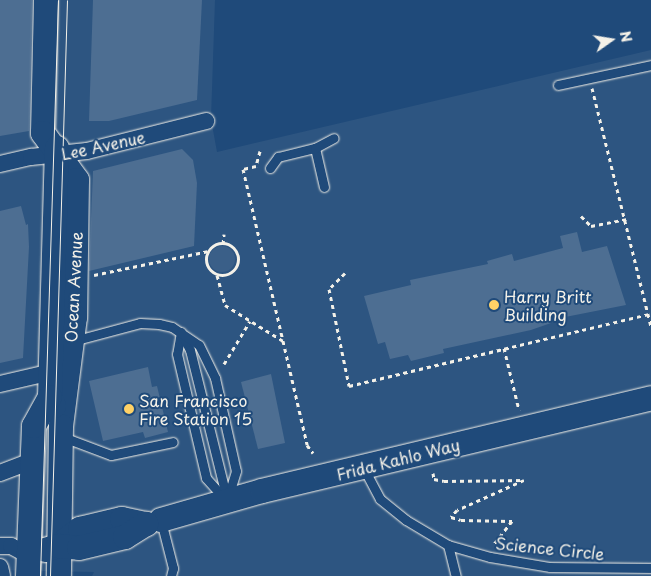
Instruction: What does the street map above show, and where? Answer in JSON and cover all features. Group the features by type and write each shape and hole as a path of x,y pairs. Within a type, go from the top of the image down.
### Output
{"main road":[{"name":"Ocean Avenue","path":"36,560 61,431 75,316 77,180 43,133 46,0"},
{"name":"Ocean Avenue","path":"61,431 50,397 62,0"},
{"name":"Ocean Avenue","path":"36,560 31,461 34,426 50,397"},
{"name":"Frida Kahlo Way","path":"36,560 80,530 122,519 153,522 363,467 651,398"},
{"name":"Ocean Avenue","path":"36,560 59,576"}],"street":[{"name":"Lee Avenue","path":"0,164 57,154 88,151 206,121"},
{"path":"0,384 52,372"},
{"path":"0,473 31,461"},
{"path":"0,546 11,546 36,560"},
{"path":"0,567 2,576"}],"lane":[{"path":"558,84 590,79 651,65"},
{"path":"270,168 278,157 315,148 334,138"},
{"path":"315,148 324,187"},
{"path":"71,342 140,323 159,324 181,332 199,345 215,378 236,471 227,502"},
{"path":"181,332 177,354 206,478 227,502"},
{"path":"181,332 190,350 227,502"},
{"path":"61,431 111,455 173,442"},
{"name":"Science Circle","path":"363,467 380,499 406,520 448,545 520,562 594,573 651,568"},
{"path":"153,522 173,568 171,576"},
{"path":"448,545 456,576"}],"path":[{"path":"590,79 612,178 618,184 651,327"},
{"path":"260,151 256,166 243,169 307,445 313,453"},
{"path":"582,216 591,226 626,218"},
{"path":"223,244 224,234"},
{"path":"86,277 209,251 223,244"},
{"path":"217,275 232,271 237,264 234,249 223,244"},
{"path":"209,251 206,262 217,275 225,305 283,342"},
{"path":"345,273 329,290 349,386 648,314"},
{"path":"224,364 250,321"},
{"path":"504,348 524,428"},
{"path":"432,473 434,479 444,481 524,480 457,510 451,516 461,520 512,521 493,545"}],"shaded area":[{"path":"0,0 215,0 211,119 217,152 651,50 651,576 92,576 94,572 0,570"},
{"path":"222,246 231,250 235,259 231,268 222,272 213,268 209,259 213,250"}],"building":[{"path":"0,0 32,0 29,131 0,136"},
{"path":"93,0 202,0 197,100 109,121 89,121"},
{"path":"182,149 193,160 197,183 194,246 89,271 93,171"},
{"path":"21,206 26,225 28,224 29,247 23,358 0,363 0,211"},
{"name":"Harry Britt Building","path":"577,232 582,252 607,246 626,305 550,320 551,323 531,330 443,349 444,353 411,361 408,355 390,359 385,342 378,344 364,296 411,285 410,280 488,264 487,261 512,254 514,261 563,248 560,236"},
{"name":"San Francisco Fire Station 15","path":"148,367 152,387 157,386 168,432 145,438 143,432 103,441 89,381"},
{"path":"271,374 285,443 258,449 241,382"}],"tram line":[{"path":"40,576 58,0"},
{"path":"50,576 67,0"}],"place":[{"name":"Harry Britt Building","path":"494,305"},
{"name":"San Francisco Fire Station 15","path":"129,409"}]}
